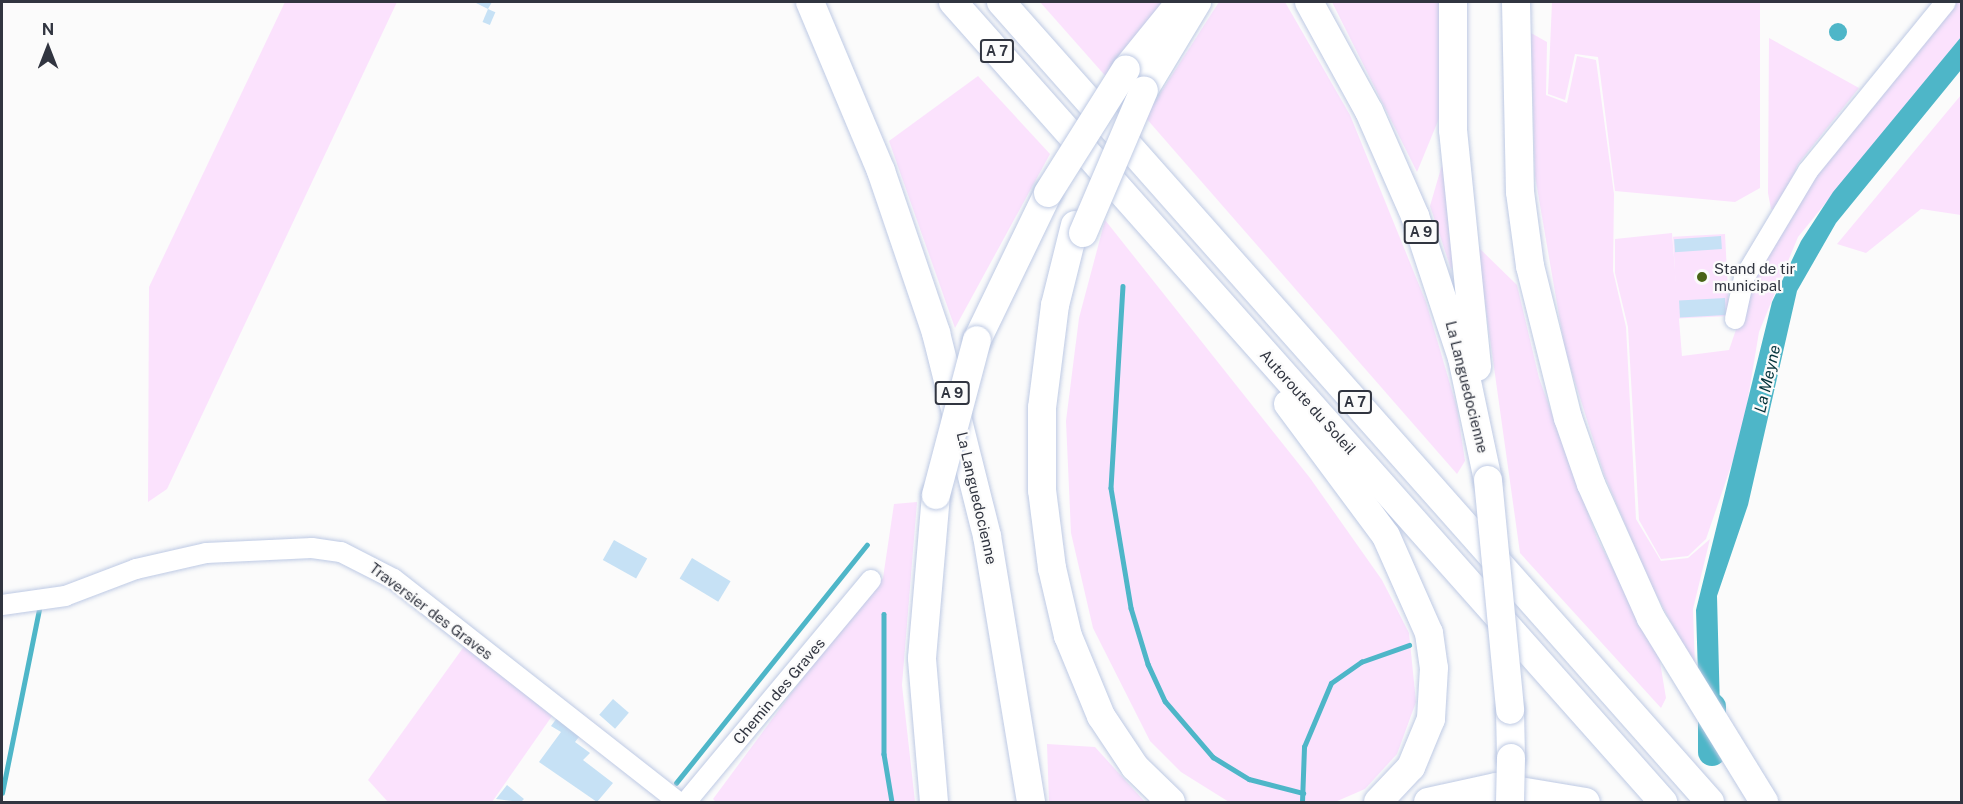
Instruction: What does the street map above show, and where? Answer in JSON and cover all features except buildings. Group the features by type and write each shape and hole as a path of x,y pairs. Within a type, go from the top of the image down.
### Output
{"highway":[{"name":"La Languedocienne","path":"810,2 881,171 942,356 987,537 1031,802"},
{"name":"Autoroute du Soleil","path":"953,2 1664,802"},
{"name":"A 7","path":"1001,2 1710,802"},
{"path":"1171,802 1135,767 1101,716 1068,636 1050,558 1042,408 1053,315 1105,146 1136,81 1181,2"},
{"path":"1136,81 1186,2"},
{"path":"934,802 922,658 936,495 977,340 1048,193 1197,2"},
{"name":"La Languedocienne","path":"1309,2 1369,111 1415,216 1462,358 1488,480 1510,710 1510,802"},
{"path":"1453,2 1453,130 1488,480"},
{"path":"1516,2 1520,192 1549,354 1591,484 1682,673 1729,751 1764,802"},
{"path":"1079,229 1060,330 1052,412 1051,474 1063,575 1087,658 1116,720 1153,770 1191,802"},
{"path":"1172,248 1386,536 1423,610 1434,668 1431,719 1411,767 1378,802"},
{"path":"1428,802 1496,787 1586,802"}],"street":[{"path":"1735,319 1744,278 1808,171 1946,2"},
{"name":"Traversier des Graves","path":"2,605 65,596 136,569 206,553 300,548 341,552 394,579 678,802"},
{"name":"Chemin des Graves","path":"686,802 871,580"}],"shaded area":[{"path":"285,2 397,2 167,489 148,502 149,287"},
{"path":"1040,2 1166,2 1109,80"},
{"path":"1219,2 1285,2 1350,115 1426,302 1457,408 1465,461 1457,474 1145,117"},
{"path":"1332,2 1443,2 1445,104 1417,172"},
{"path":"1552,2 1760,2 1760,188 1735,202 1615,191 1598,57 1575,54 1565,100 1548,94"},
{"path":"1953,2 1961,2 1961,37 1798,237 1759,332 1742,434 1706,539 1688,556 1661,559 1639,520 1628,327 1615,273 1615,239 1672,233 1682,356 1729,350 1751,286 1808,180"},
{"path":"1531,33 1547,42 1546,95 1567,103 1577,56 1596,60 1614,194 1613,271 1626,327 1636,519 1661,561 1688,558 1710,539 1693,609 1695,668 1649,581 1604,474 1565,350 1535,176"},
{"path":"1769,38 1859,88 1798,164 1778,211 1771,209 1768,193"},
{"path":"978,76 1050,154 955,328 889,141"},
{"path":"1961,95 1961,215 1921,209 1866,253 1837,244"},
{"path":"1446,151 1456,261 1451,269 1430,206"},
{"path":"1105,220 1310,478 1382,580 1409,633 1416,702 1397,754 1365,789 1335,802 1229,802 1181,772 1150,741 1093,628 1071,533 1066,421 1079,318"},
{"name":"Stand de tir municipal","path":"1725,234 1729,316 1677,319 1673,237"},
{"path":"1477,246 1517,285 1539,378 1597,538 1659,656 1666,698 1661,708 1520,553"},
{"path":"917,502 902,685 915,802 716,802 713,799 850,614 883,578 894,504"},
{"path":"465,645 552,716 492,802 388,802 368,780"},
{"path":"1047,744 1095,747 1145,802 1049,802"}],"water":[{"path":"1838,23 1844,26 1847,32 1844,38 1838,41 1832,38 1829,32 1832,26"},
{"path":"1961,37 1961,70 1836,223 1797,291 1748,505 1717,596 1720,710 1698,675 1696,610 1772,302 1801,241 1833,192"}],"waterway":[{"path":"1123,286 1111,488 1131,608 1148,664 1165,701 1213,757 1249,779 1303,793"},
{"path":"676,783 867,545"},
{"path":"2,793 39,609"},
{"path":"884,614 884,754 892,802"},
{"path":"1302,802 1304,747 1331,683 1361,662 1409,645"},
{"name":"La Meyne","path":"1712,707 1712,752"}],"place":[{"name":"Stand de tir municipal","path":"1702,277"}]}
